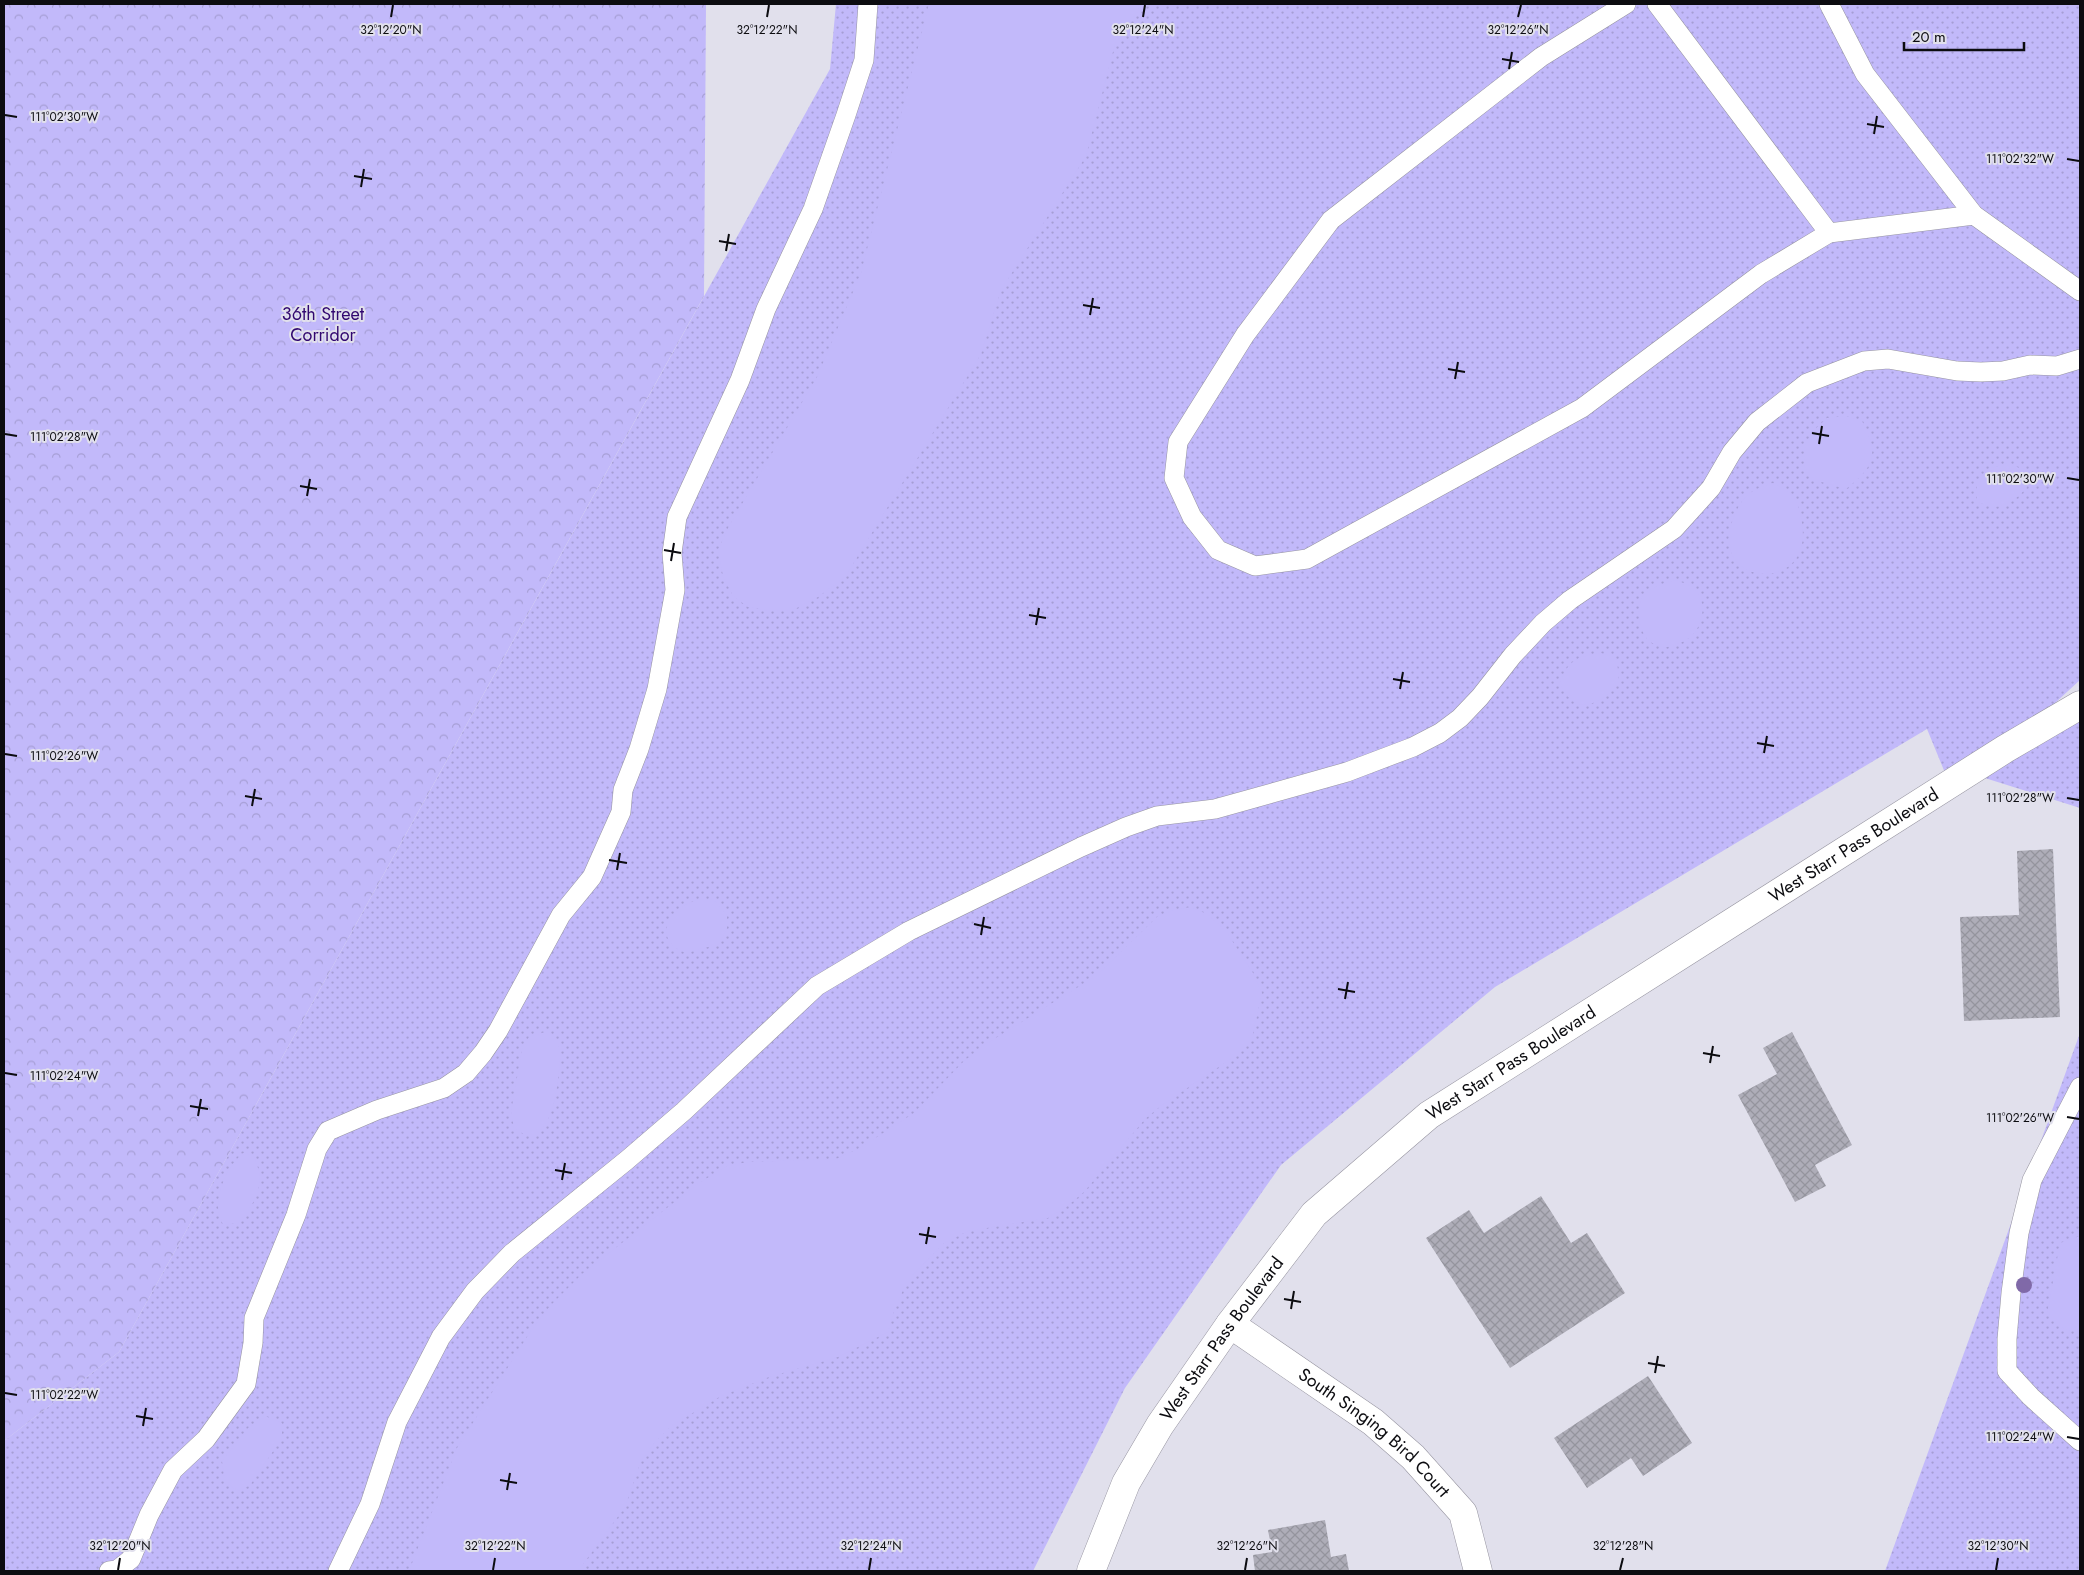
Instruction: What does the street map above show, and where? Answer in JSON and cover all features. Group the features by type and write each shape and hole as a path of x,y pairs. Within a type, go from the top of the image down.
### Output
{"street":[{"name":"West Starr Pass Boulevard","path":"1091,1571 1126,1483 1160,1425 1230,1324 1314,1214 1429,1115 2005,749 2080,706"},
{"name":"South Singing Bird Court","path":"1230,1324 1373,1422 1413,1457 1463,1513 1478,1571"}],"lane":[{"path":"109,1571 117,1570 131,1559 149,1515 173,1470 206,1439 246,1384 253,1343 254,1318 296,1215 317,1149 328,1131 378,1110 444,1088 466,1073 498,1031 561,915 592,876 621,812 623,790 639,749 657,689 675,590 672,553 677,517 740,380 766,309 813,209 864,60 868,4"},
{"path":"1626,4 1541,57 1331,220 1244,335 1178,442 1174,478 1192,516 1218,550 1255,566 1306,558 1582,408 1761,274 1828,233 1974,215"},
{"path":"1656,4 1828,233"},
{"path":"1829,4 1865,74 1974,215 2080,291"},
{"path":"338,1571 370,1504 398,1422 442,1338 475,1291 512,1253 684,1111 817,986 909,931 1126,827 1157,816 1215,809 1347,772 1406,750 1440,733 1460,718 1480,697 1513,655 1543,623 1570,600 1674,529 1711,488 1732,452 1757,422 1808,383 1864,361 1888,359 1957,371 1981,372 2003,371 2030,365 2057,366 2080,359"},
{"path":"2080,1087 2032,1180 2019,1233 2011,1293 2007,1339 2007,1372 2031,1397 2080,1441"}],"green space":[{"name":"36th Street Corridor","path":"4,4 706,4 704,296 119,1352 4,1441"},
{"path":"836,4 2080,4 2080,680 2005,749 2080,707 2080,808 1969,773 1950,785 1927,729 1495,987 1281,1165 1125,1388 1033,1571 4,1571 4,1441 119,1352 830,69"},
{"path":"929,4 1140,4 1138,11 1115,44 1086,156 1001,290 981,354 845,577 818,597 793,610 771,611 748,607 733,596 723,576 718,550 729,526 817,377 861,273"},
{"path":"1846,416 1862,421 1868,432 1872,451 1868,467 1846,489 1818,481 1805,468 1804,447 1813,431 1827,418"},
{"path":"2009,463 2023,470 2027,487 2017,498 1998,507 1984,505 1977,501 1977,481 1991,468"},
{"path":"1773,483 1791,494 1797,503 1802,523 1801,547 1792,563 1778,572 1762,574 1746,569 1734,558 1729,541 1733,519 1744,499 1758,488"},
{"path":"1675,580 1688,585 1696,591 1700,598 1702,614 1697,629 1692,635 1681,643 1663,648 1649,641 1643,632 1639,620 1639,607 1643,596 1649,590"},
{"path":"1601,653 1616,658 1619,673 1618,682 1607,695 1595,702 1584,705 1576,703 1568,696 1560,684 1566,670 1579,658"},
{"path":"699,899 713,899 727,915 727,928 719,944 686,953 674,947 668,939 666,932 671,918 676,912 690,903"},
{"path":"1191,907 1207,914 1225,930 1253,973 1262,993 1252,1038 1232,1058 1162,1105 1145,1119 1084,1192 1066,1207 1048,1218 968,1231 944,1243 907,1281 895,1308 888,1332 838,1357 769,1377 721,1396 671,1426 655,1442 641,1461 625,1507 578,1571 409,1571 457,1448 532,1329 551,1305 582,1274 699,1183 727,1166 748,1162 836,1159 860,1148 914,1113 964,1061 986,1044 1096,976 1158,916 1174,910"},
{"path":"545,1032 558,1044 561,1053 555,1097 553,1107 544,1127 537,1135 525,1135 514,1128 511,1112 522,1049 529,1037"},
{"path":"2080,1033 2080,1571 1885,1571"},
{"path":"243,1153 253,1155 257,1165 259,1174 258,1191 250,1207 238,1223 223,1225 218,1208 220,1191 229,1170"},
{"path":"2080,1236 2080,1330 2075,1331 2062,1327 2047,1314 2060,1243"},
{"path":"265,1416 282,1423 282,1438 250,1485 239,1491 225,1483 222,1461 248,1428"}],"building":[{"path":"2053,849 2060,1017 1964,1021 1960,917 2019,915 2017,851"},
{"path":"1792,1032 1852,1145 1815,1165 1826,1186 1795,1202 1738,1095 1777,1074 1763,1048"},
{"path":"1541,1196 1571,1243 1587,1233 1625,1293 1510,1368 1426,1238 1469,1210 1484,1233"},
{"path":"1648,1376 1692,1443 1643,1476 1631,1458 1587,1488 1554,1438"},
{"path":"1325,1520 1331,1557 1346,1554 1349,1571 1255,1571 1253,1555 1272,1552 1268,1530"}]}
